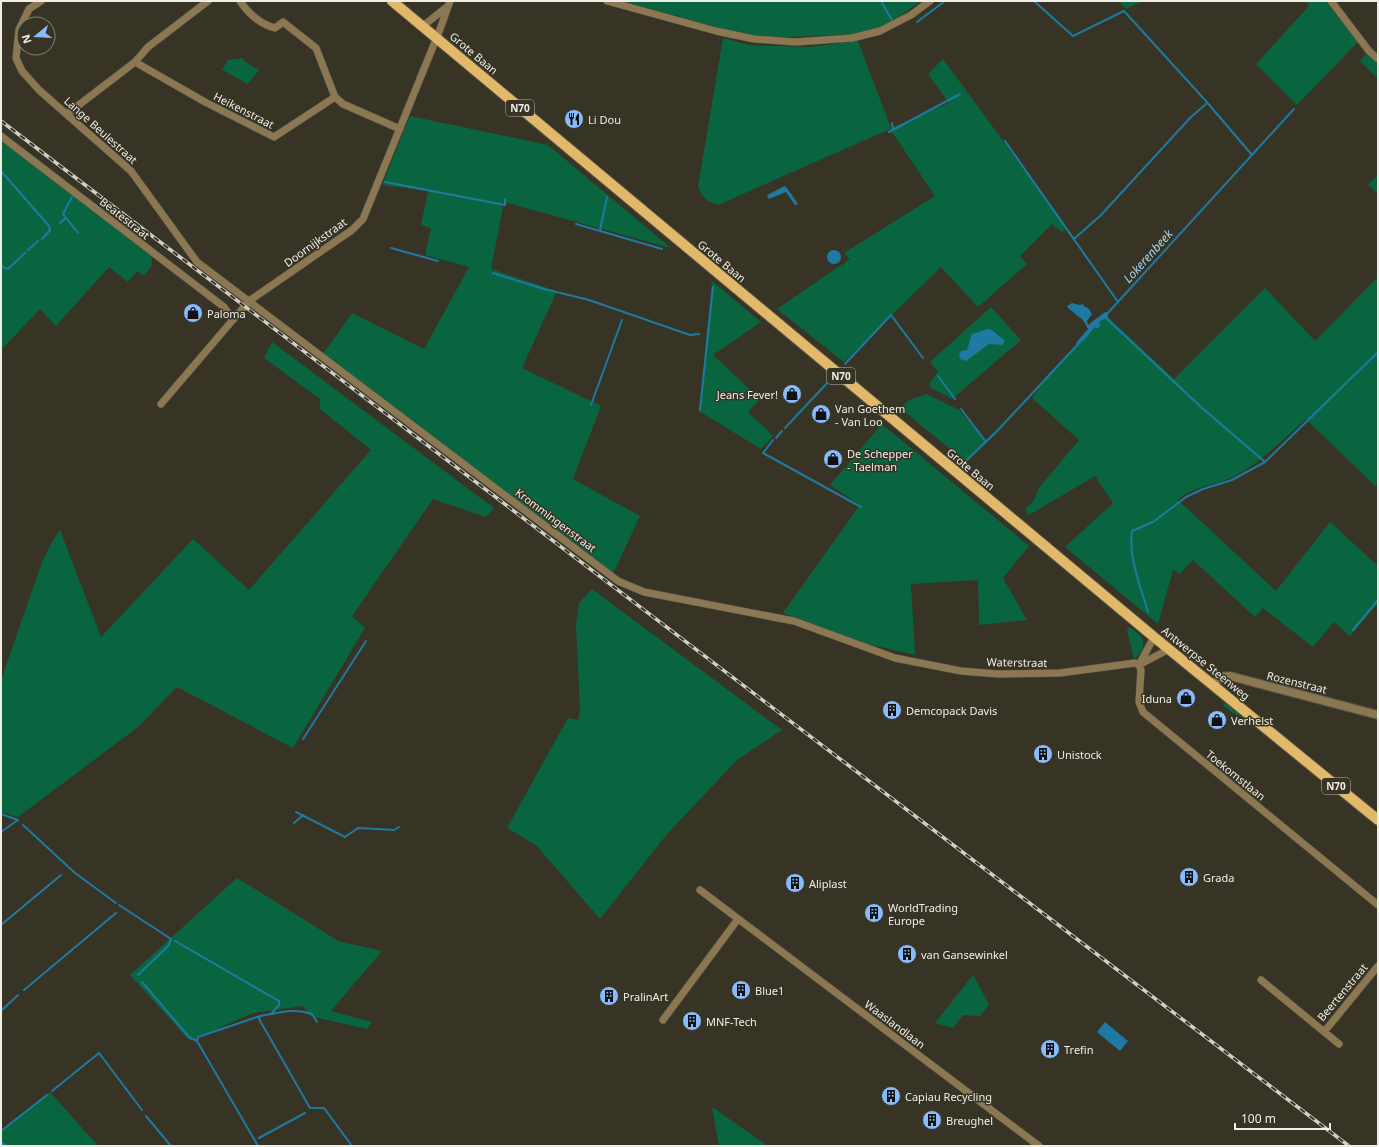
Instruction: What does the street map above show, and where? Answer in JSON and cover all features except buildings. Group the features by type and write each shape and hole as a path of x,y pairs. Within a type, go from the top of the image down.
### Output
{"main road":[{"name":"Grote Baan","path":"392,1 1037,539"},
{"name":"Antwerpse Steenweg","path":"1037,539 1154,637 1378,820"}],"street":[{"name":"Lange Beulestraat","path":"41,1 29,9 19,30 16,58 22,71 39,90 131,171 197,262 249,301"},
{"path":"67,114 135,62 148,46 208,1"},
{"path":"240,1 246,10 267,26 275,28 283,22 316,48 334,97 343,104 400,129"},
{"path":"607,1 716,31 754,38 796,42 852,38 880,31 911,15 930,1"},
{"path":"1331,1 1369,51 1378,58"},
{"path":"423,26 449,3"},
{"name":"Doornijkstraat","path":"161,404 249,301 352,230 363,219 449,3"},
{"name":"Heikenstraat","path":"135,62 204,102 274,137 334,97"},
{"name":"Beatestraat","path":"1,136 224,307 233,320"},
{"name":"Krommingenstraat","path":"249,301 618,581 644,592 794,621 896,658"},
{"path":"1139,665 1154,637"},
{"path":"1139,665 1169,649"},
{"name":"Waterstraat","path":"896,658 961,671 998,674 1060,673 1135,663 1139,665"},
{"name":"Toekomstlaan","path":"1139,665 1141,670 1139,702 1148,718 1378,905"},
{"name":"Rozenstraat","path":"1213,685 1221,677 1230,676 1378,715"},
{"name":"Waaslandlaan","path":"700,890 1039,1146"},
{"path":"663,1020 738,919"},
{"name":"Beertenstraat","path":"1324,1032 1378,966"},
{"name":"Beertenstraat","path":"1261,980 1339,1044"}],"green space":[{"path":"623,1 921,1 890,23 871,30 853,34 787,37 755,35 724,29"},
{"path":"1118,1 1142,1 1126,9"},
{"path":"1305,1 1326,1 1358,42 1297,105 1256,64 1309,6"},
{"path":"723,38 750,45 809,47 858,41 891,128 949,103 928,74 943,59 1067,228 1062,232 1052,224 1020,256 1027,264 978,307 941,267 844,362 777,309 850,259 844,253 935,196 890,129 718,205 706,199 701,194 698,187"},
{"path":"1366,54 1378,64 1378,79 1360,61"},
{"path":"243,58 244,61 259,70 248,84 222,70 228,60"},
{"path":"410,116 548,145 671,248 504,202 491,269 557,291 522,368 601,406 573,479 640,516 613,574 323,354 352,313 424,349 469,267 425,255 431,228 421,225 428,191 382,185"},
{"path":"1,140 151,254 152,265 144,276 137,271 128,282 109,267 56,326 40,309 1,350"},
{"path":"1378,175 1378,194 1368,185"},
{"path":"1378,277 1378,484 1375,486 1306,419 1250,467 1228,479 1189,492 1178,500 1276,591 1330,522 1378,566 1378,603 1350,636 1334,622 1313,647 1263,608 1255,617 1193,560 1180,574 1173,570 1158,624 1065,547 1113,503 1095,476 1029,515 1025,510 1034,500 1039,488 1079,440 1032,398 1050,373 1105,314 1174,379 1265,288 1315,341"},
{"path":"712,281 761,322 713,355 760,399 748,412 773,436 761,449 699,411"},
{"path":"991,307 1021,340 952,399 931,388 929,383 938,372 930,362"},
{"path":"272,342 494,508 486,517 433,499 352,616 365,628 293,748 177,687 138,727 18,817 1,812 1,680 41,565 52,542 60,530 101,637 193,539 249,590 371,450 320,409 320,399 264,358"},
{"path":"927,394 959,410 986,441 966,462 900,408 909,400"},
{"path":"882,424 1029,546 1003,578 1027,620 979,625 978,580 911,584 915,655 868,644 783,613 860,505 830,485"},
{"path":"592,589 782,730 737,760 667,834 600,919 536,845 507,828 568,718 578,720 580,711 576,625 579,603"},
{"path":"1129,627 1139,634 1143,642 1142,650 1134,659 1127,630"},
{"path":"1225,702 1244,718 1231,712 1223,705"},
{"path":"237,878 338,941 382,951 331,1011 372,1022 367,1029 310,1016 303,1006 253,1013 190,1041 130,975"},
{"path":"973,975 989,1004 980,1016 963,1015 953,1028 935,1023"},
{"path":"50,1092 98,1146 1,1146 1,1131"},
{"path":"712,1107 768,1146 719,1146"}],"water":[{"path":"785,186 798,204 795,205 786,192 769,199 767,195"},
{"path":"831,250 837,250 841,254 841,260 837,264 831,264 827,260 827,254"},
{"path":"1072,303 1079,305 1084,304 1083,306 1088,308 1092,314 1087,321 1088,325 1105,312 1108,313 1106,318 1099,322 1100,325 1098,329 1095,327 1083,341 1075,344 1088,329 1083,320 1068,308 1067,306"},
{"path":"988,329 992,330 1005,341 1002,345 989,344 966,361 960,359 959,354 961,351 967,350 972,334"},
{"path":"1105,1022 1128,1041 1120,1051 1097,1032"}],"waterway":[{"name":"Lokerenbeek","path":"881,1 893,22"},
{"name":"Lokerenbeek","path":"917,22 945,1"},
{"name":"Lokerenbeek","path":"1034,1 1073,36 1124,11 1205,100 1252,155"},
{"path":"889,132 960,94"},
{"path":"1074,239 1101,215 1190,118 1206,104"},
{"name":"Lokerenbeek","path":"1106,315 1294,109"},
{"path":"892,123 893,129"},
{"path":"1005,141 1118,302"},
{"path":"1,171 49,226 50,230 42,239"},
{"path":"385,182 505,205 505,199"},
{"path":"72,197 63,214 78,233"},
{"path":"600,230 607,197"},
{"path":"60,223 65,219"},
{"path":"576,224 662,249"},
{"path":"28,250 38,241"},
{"path":"391,248 438,261"},
{"path":"1,265 8,269 25,253"},
{"path":"493,273 544,289 589,300 690,335 699,334"},
{"path":"700,410 713,287"},
{"path":"845,364 891,315 923,358"},
{"name":"Lokerenbeek","path":"1107,315 1106,318 1201,407 1265,462"},
{"path":"591,405 622,320"},
{"path":"966,461 998,430 1081,341"},
{"path":"1148,612 1133,562 1131,541 1132,531 1153,522 1186,497 1203,489 1232,480 1265,462 1378,352"},
{"path":"938,376 955,399"},
{"path":"785,428 829,381"},
{"path":"961,409 986,442"},
{"path":"776,438 782,431"},
{"path":"773,440 763,453 861,507"},
{"path":"1353,630 1378,600"},
{"path":"303,739 366,641"},
{"path":"296,812 345,837 358,828 394,830 399,827"},
{"path":"1,814 18,820 1,832"},
{"path":"294,823 303,815"},
{"path":"23,825 75,873 116,903"},
{"path":"1,925 61,875"},
{"path":"119,905 171,939 169,945 138,975"},
{"path":"24,990 116,913"},
{"path":"175,941 279,1001 279,1005 271,1014 260,1016 259,1019 310,1108 324,1108 352,1146"},
{"path":"142,982 189,1037 197,1041"},
{"path":"1,1011 18,995"},
{"path":"272,1014 287,1011 302,1011 312,1014 317,1022"},
{"path":"258,1146 197,1041 198,1037 260,1016"},
{"path":"52,1091 99,1053 142,1110"},
{"path":"1,1131 47,1095"},
{"path":"259,1138 305,1113"},
{"path":"146,1116 171,1146"},
{"path":"1,1142 6,1146"}],"railway":[{"path":"1,121 1349,1146"}],"place":[{"name":"Li Dou","path":"574,119"},
{"name":"Paloma","path":"193,313"},
{"name":"Jeans Fever!","path":"792,394"},
{"name":"Van Goethem - Van Loo","path":"821,414"},
{"name":"De Schepper - Taelman","path":"833,459"},
{"name":"Iduna","path":"1186,698"},
{"name":"Demcopack Davis","path":"892,710"},
{"name":"Verhelst","path":"1217,720"},
{"name":"Unistock","path":"1043,754"},
{"name":"Grada","path":"1189,877"},
{"name":"Aliplast","path":"795,883"},
{"name":"WorldTrading Europe","path":"874,913"},
{"name":"van Gansewinkel","path":"907,954"},
{"name":"Blue1","path":"741,990"},
{"name":"PralinArt","path":"609,996"},
{"name":"MNF-Tech","path":"692,1021"},
{"name":"Trefin","path":"1050,1049"},
{"name":"Capiau Recycling","path":"891,1096"},
{"name":"Breughel","path":"932,1120"}]}
